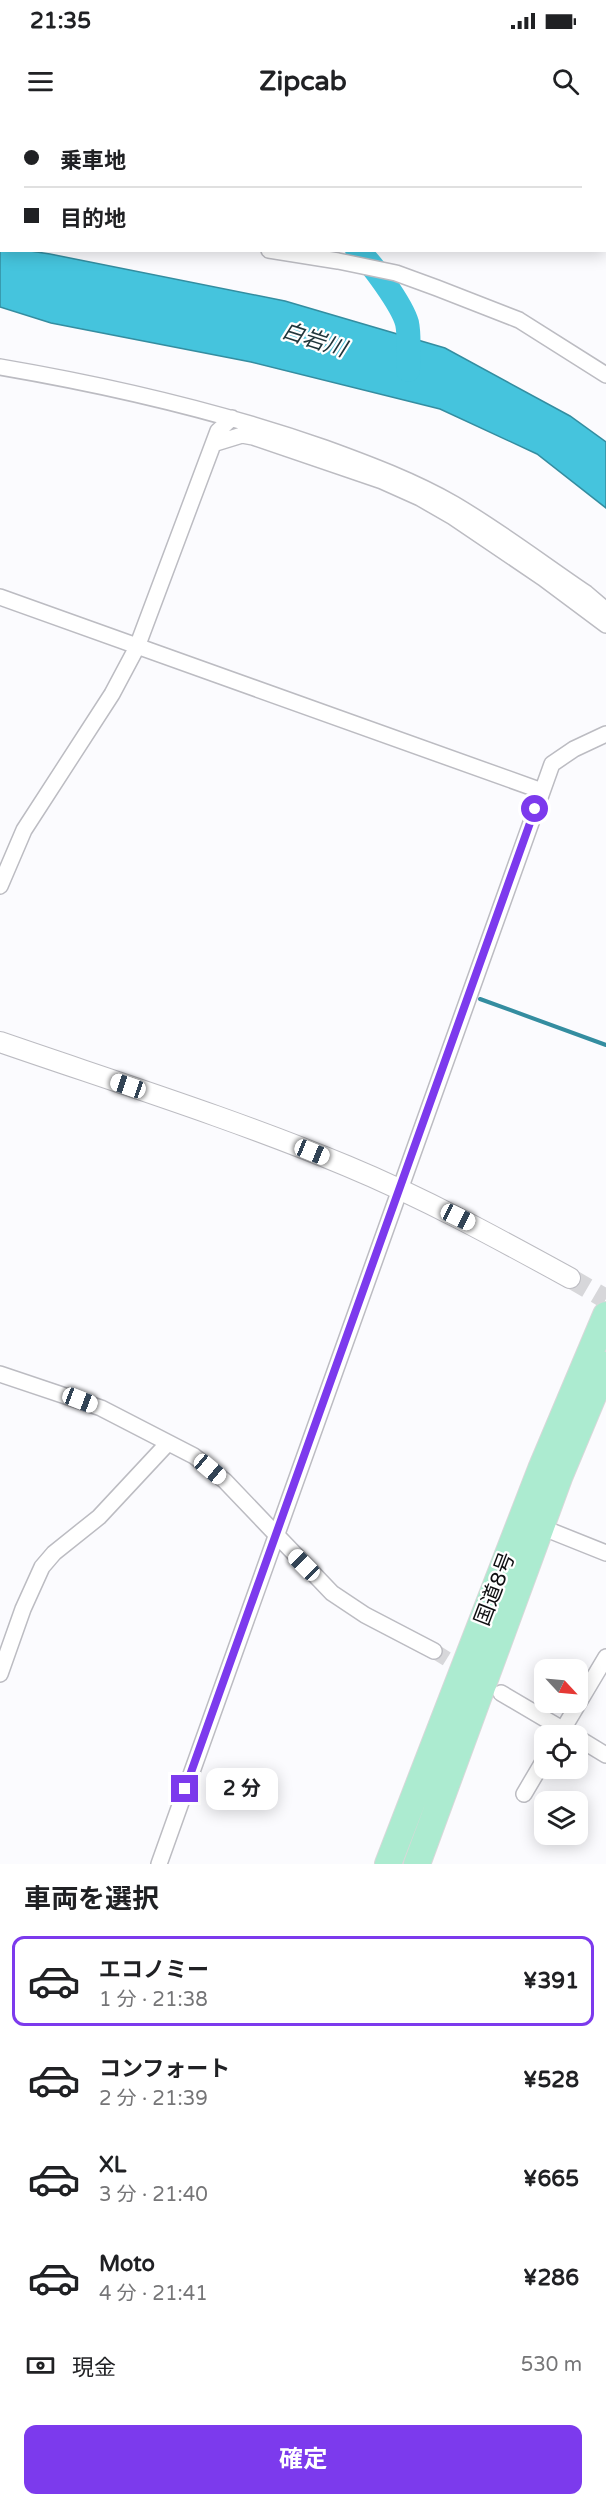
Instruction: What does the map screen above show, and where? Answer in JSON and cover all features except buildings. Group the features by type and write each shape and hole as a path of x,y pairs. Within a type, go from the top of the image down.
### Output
{"highway":[{"name":"国道8号","path":"388,1864 541,1469 606,1315"},
{"name":"国道8号","path":"417,1864 560,1475 606,1365"}],"street":[{"path":"280,252 396,273 437,288 519,320 606,375"},
{"path":"0,367 83,381 232,418 290,436 389,472 454,504 586,593 606,610"},
{"path":"0,886 24,830 112,694 137,647 216,442 218,431 232,418"},
{"path":"216,442 242,435 253,436 382,481 420,498 453,517 543,578 606,625"},
{"path":"0,597 542,791"},
{"path":"159,1864 552,764 558,757 606,734"},
{"path":"0,1042 278,1138 399,1189 477,1227 570,1278"},
{"path":"0,1374 101,1408 194,1456 225,1481 276,1537 332,1593 365,1615 434,1652"},
{"path":"0,1674 23,1609 42,1568 54,1553 99,1517 168,1443"},
{"path":"541,1527 606,1553"},
{"path":"572,1725 606,1657"},
{"path":"501,1693 553,1725"},
{"path":"588,1745 606,1755"},
{"path":"524,1794 534,1777"}],"water":[{"name":"白岩川","path":"0,252 37,252 285,301 445,348 570,416 606,442 606,508 537,454 440,409 251,362 51,323 0,307"}],"waterway":[{"path":"359,252 385,284 404,315 408,334 408,370"},
{"path":"480,999 606,1045"}],"tunnel":[{"path":"570,1278 606,1299"},
{"path":"434,1651 468,1672"}],"route":[{"path":"185,1789 535,809"}]}
